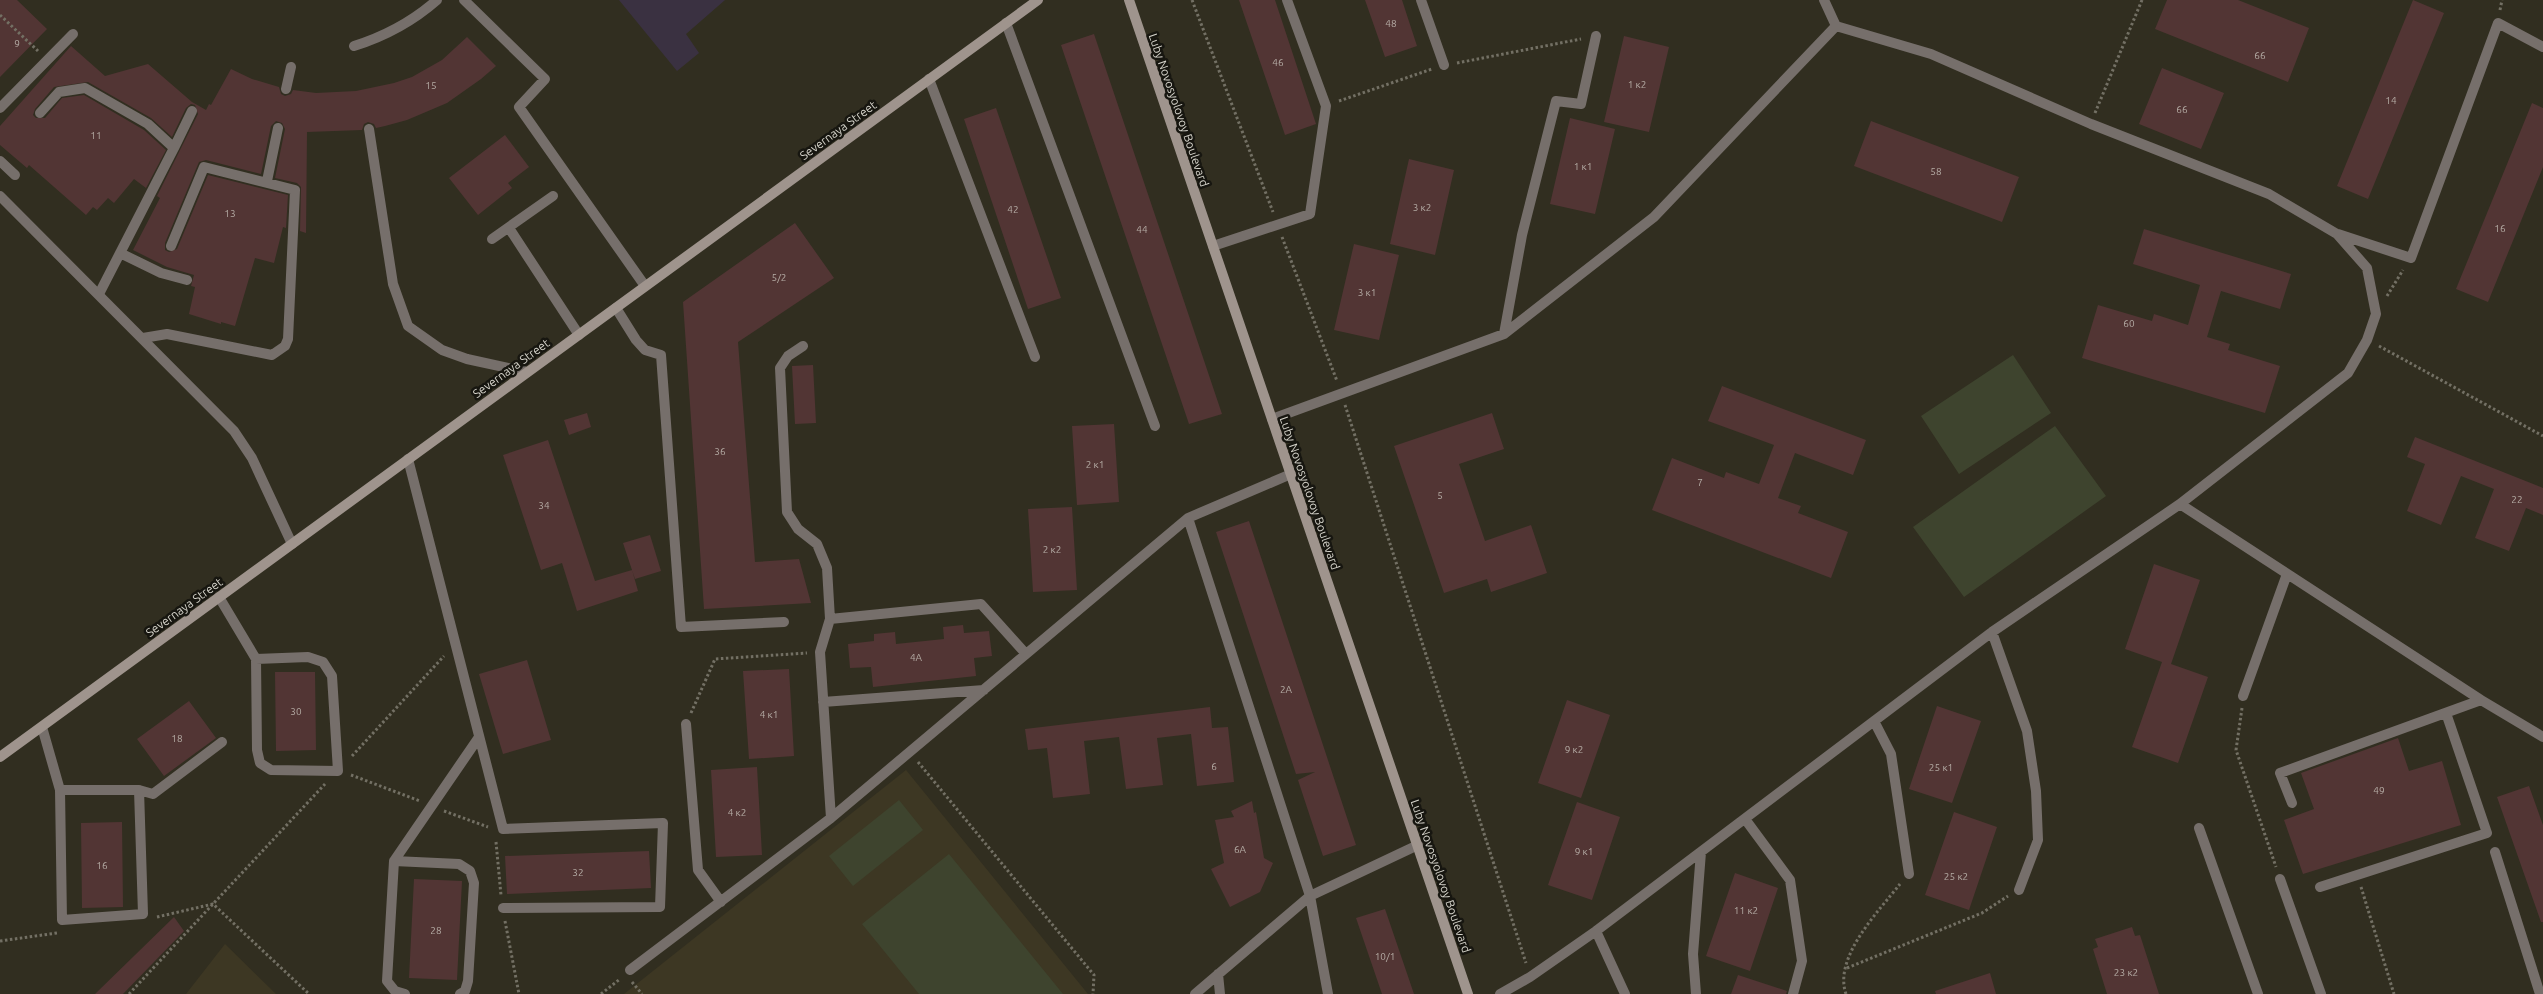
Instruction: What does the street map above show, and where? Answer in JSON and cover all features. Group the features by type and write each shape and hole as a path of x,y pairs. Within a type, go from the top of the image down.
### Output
{"street":[{"path":"354,46 380,37 415,19 437,0"},
{"path":"464,0 545,79 519,107 645,286"},
{"name":"Severnaya Street","path":"0,757 1038,0"},
{"name":"Luby Novosyolovoy Boulevard","path":"1129,0 1468,994"},
{"path":"1213,246 1310,214 1326,106 1287,0"},
{"path":"1421,0 1444,65"},
{"path":"1824,0 1836,26 1931,54 2090,124 2269,194 2337,234 2410,258 2498,23 2543,47"},
{"path":"1006,23 1155,426"},
{"path":"1272,419 1504,334 1654,217 1836,26"},
{"path":"0,108 73,34"},
{"path":"1504,334 1522,235 1556,100 1580,104 1596,36"},
{"path":"286,89 291,67"},
{"path":"929,79 1035,357"},
{"path":"40,113 59,92 85,88 148,124 174,148"},
{"path":"99,294 192,111"},
{"path":"267,181 278,128"},
{"path":"369,130 392,284 408,326 442,350 467,359 528,372"},
{"path":"0,161 15,175"},
{"path":"143,338 167,334 264,355 272,355 285,346 288,339 297,194 292,187 204,167 171,246"},
{"path":"0,196 234,431 252,458 292,544"},
{"path":"492,240 553,196"},
{"path":"509,228 579,335"},
{"path":"1500,994 1530,977 1596,931 1992,632 2180,504 2348,373 2367,340 2376,314 2367,268 2337,234"},
{"path":"120,253 161,274 187,280"},
{"path":"616,308 636,340 646,350 661,355 681,626 784,622"},
{"path":"803,346 788,356 780,368 788,512 798,529 816,544 827,568 830,620 820,652 832,818"},
{"path":"408,459 503,829 663,822 660,907 503,908"},
{"path":"630,970 832,818 1188,518 1291,474"},
{"path":"2180,504 2481,700 2543,738"},
{"path":"1188,518 1310,896 1328,994"},
{"path":"2244,696 2287,574"},
{"path":"219,597 256,659 260,763 271,770 338,770 332,676 323,662 308,657 256,659"},
{"path":"830,620 981,604 1026,654"},
{"path":"1992,632 2027,731 2036,791 2038,840 2019,890"},
{"path":"823,702 984,690"},
{"path":"2292,804 2280,773 2481,700"},
{"path":"2320,887 2487,833 2446,713"},
{"path":"1874,721 1891,754 1909,874"},
{"path":"686,724 698,870 721,902"},
{"path":"42,727 60,790 62,920 142,914 140,790"},
{"path":"405,994 395,991 387,981 394,861 479,737"},
{"path":"60,790 140,790 153,794 222,742"},
{"path":"1744,819 1790,880 1802,962 1793,994"},
{"path":"2199,828 2258,994"},
{"path":"1195,994 1310,896 1418,845"},
{"path":"1696,994 1693,954 1701,852"},
{"path":"2495,852 2540,994"},
{"path":"394,861 459,864 470,871 474,883 468,980 465,991 460,994"},
{"path":"2280,880 2321,994"},
{"path":"1596,931 1625,994"},
{"path":"1218,974 1220,994"}],"path":[{"path":"1192,0 1341,393 1530,977"},
{"path":"2090,124 2142,0"},
{"path":"0,14 32,45"},
{"path":"1326,106 1444,65 1596,36"},
{"path":"2376,314 2410,258"},
{"path":"2367,340 2543,436"},
{"path":"129,994 455,644"},
{"path":"686,724 715,659 820,652"},
{"path":"2244,696 2236,750 2280,880"},
{"path":"910,752 1094,975 1093,994"},
{"path":"338,770 475,822"},
{"path":"1846,994 1842,982 1857,937 1909,874"},
{"path":"2357,875 2394,994"},
{"path":"1847,968 1982,912 2019,890"},
{"path":"213,904 309,994"},
{"path":"601,994 630,970"}],"shaded area":[{"path":"619,0 725,0 686,34 699,53 677,71"},
{"path":"906,770 1088,994 624,994"},
{"path":"225,944 276,994 186,994"}],"green space":[{"path":"2013,355 2051,413 1959,474 1921,416"},
{"path":"2055,426 2106,496 1964,597 1913,527"},
{"path":"899,800 923,830 853,886 829,856"},
{"path":"949,854 1063,994 919,994 862,924"}],"building":[{"path":"0,0 17,0 47,29 0,77"},
{"path":"1239,0 1275,0 1316,124 1285,135"},
{"path":"1365,0 1402,0 1417,46 1385,57"},
{"path":"2167,0 2238,0 2309,28 2288,82 2155,29"},
{"path":"2413,0 2444,13 2368,199 2337,186"},
{"path":"1094,34 1222,414 1189,424 1061,45"},
{"path":"1624,36 1669,47 1649,132 1604,122"},
{"path":"467,37 496,66 447,103 407,120 376,128 374,124 368,122 364,124 362,130 307,132 306,233 300,231 301,187 297,183 275,178 285,129 282,123 276,121 271,126 261,174 206,160 199,162 165,243 165,250 169,252 177,249 208,175 288,195 286,228 283,227 274,263 255,258 235,326 221,322 221,324 189,314 195,287 191,286 194,275 167,267 133,250 160,198 157,196 198,114 195,105 191,104 186,108 172,137 151,118 88,82 54,87 35,109 33,115 36,118 45,118 62,98 84,95 144,130 166,150 146,188 134,179 114,203 108,198 97,210 93,207 86,215 29,165 27,168 0,145 0,126 71,46 105,76 148,64 192,102 206,110 209,104 211,105 231,69 252,79 279,87 281,94 285,96 291,94 293,90 316,93 356,91 412,77 442,60"},
{"path":"2162,68 2224,93 2201,149 2139,124"},
{"path":"2532,103 2543,108 2543,167 2488,302 2456,289"},
{"path":"996,108 1061,298 1028,309 964,119"},
{"path":"1570,118 1615,129 1595,214 1550,204"},
{"path":"1871,121 2019,177 2002,222 1854,166"},
{"path":"505,135 529,167 508,183 512,188 478,215 449,178"},
{"path":"1409,159 1454,170 1435,255 1390,244"},
{"path":"795,223 834,278 738,342 755,562 799,559 811,603 704,609 683,302"},
{"path":"2144,229 2291,274 2280,309 2221,291 2207,337 2230,344 2228,350 2280,366 2265,413 2082,358 2098,305 2152,321 2154,314 2188,325 2200,285 2133,264"},
{"path":"1354,244 1399,255 1379,340 1334,330"},
{"path":"813,365 816,423 795,424 792,366"},
{"path":"1722,386 1866,440 1853,475 1795,453 1778,498 1801,506 1798,513 1848,532 1831,578 1652,510 1672,458 1724,478 1726,472 1759,484 1774,445 1708,421"},
{"path":"587,413 591,427 569,435 564,420"},
{"path":"1492,413 1504,449 1459,464 1485,541 1531,525 1547,573 1491,592 1487,579 1444,593 1394,446"},
{"path":"1114,424 1119,502 1077,505 1072,426"},
{"path":"2415,437 2543,488 2543,515 2526,508 2509,551 2475,538 2494,489 2461,476 2441,525 2407,511 2425,464 2407,457"},
{"path":"548,440 595,581 632,570 638,591 577,611 562,563 541,570 503,455"},
{"path":"1072,507 1077,590 1033,592 1028,509"},
{"path":"1249,521 1356,845 1323,856 1298,780 1315,772 1296,774 1216,532"},
{"path":"650,535 661,571 635,579 623,543"},
{"path":"2154,564 2200,580 2171,664 2208,677 2178,763 2132,747 2162,662 2125,649"},
{"path":"963,625 964,633 989,631 992,656 974,658 976,676 873,687 871,667 850,668 848,644 874,641 874,634 895,632 896,644 944,639 943,627"},
{"path":"527,660 551,740 503,754 479,674"},
{"path":"789,669 794,756 749,759 743,671"},
{"path":"275,672 315,672 316,750 276,751"},
{"path":"1567,700 1610,715 1581,798 1538,783"},
{"path":"189,701 216,738 164,776 137,739"},
{"path":"1937,706 1981,721 1952,803 1909,789"},
{"path":"1210,707 1212,728 1228,727 1234,782 1197,786 1191,734 1157,738 1163,785 1126,789 1119,737 1084,741 1090,794 1053,798 1047,748 1028,750 1025,729"},
{"path":"2398,738 2409,771 2442,761 2461,825 2303,874 2284,820 2314,809 2301,773"},
{"path":"757,767 762,855 716,857 711,770"},
{"path":"2529,786 2543,825 2543,922 2541,922 2497,797"},
{"path":"1252,801 1254,813 1256,812 1264,858 1273,863 1260,892 1230,907 1211,869 1224,863 1215,820 1234,817 1231,811"},
{"path":"1577,802 1620,817 1592,900 1548,885"},
{"path":"1954,812 1997,827 1969,910 1925,895"},
{"path":"122,822 123,907 82,908 81,823"},
{"path":"649,851 651,888 507,894 505,856"},
{"path":"1735,873 1778,888 1750,971 1706,956"},
{"path":"414,879 462,881 457,980 409,978"},
{"path":"1385,909 1414,994 1382,994 1356,918"},
{"path":"174,917 184,931 123,994 95,994"},
{"path":"2132,927 2135,936 2140,935 2159,994 2107,994 2093,949 2098,947 2095,939"},
{"path":"1990,973 1996,994 1936,994 1935,991"},
{"path":"1738,975 1787,991 1786,994 1731,994"}]}
